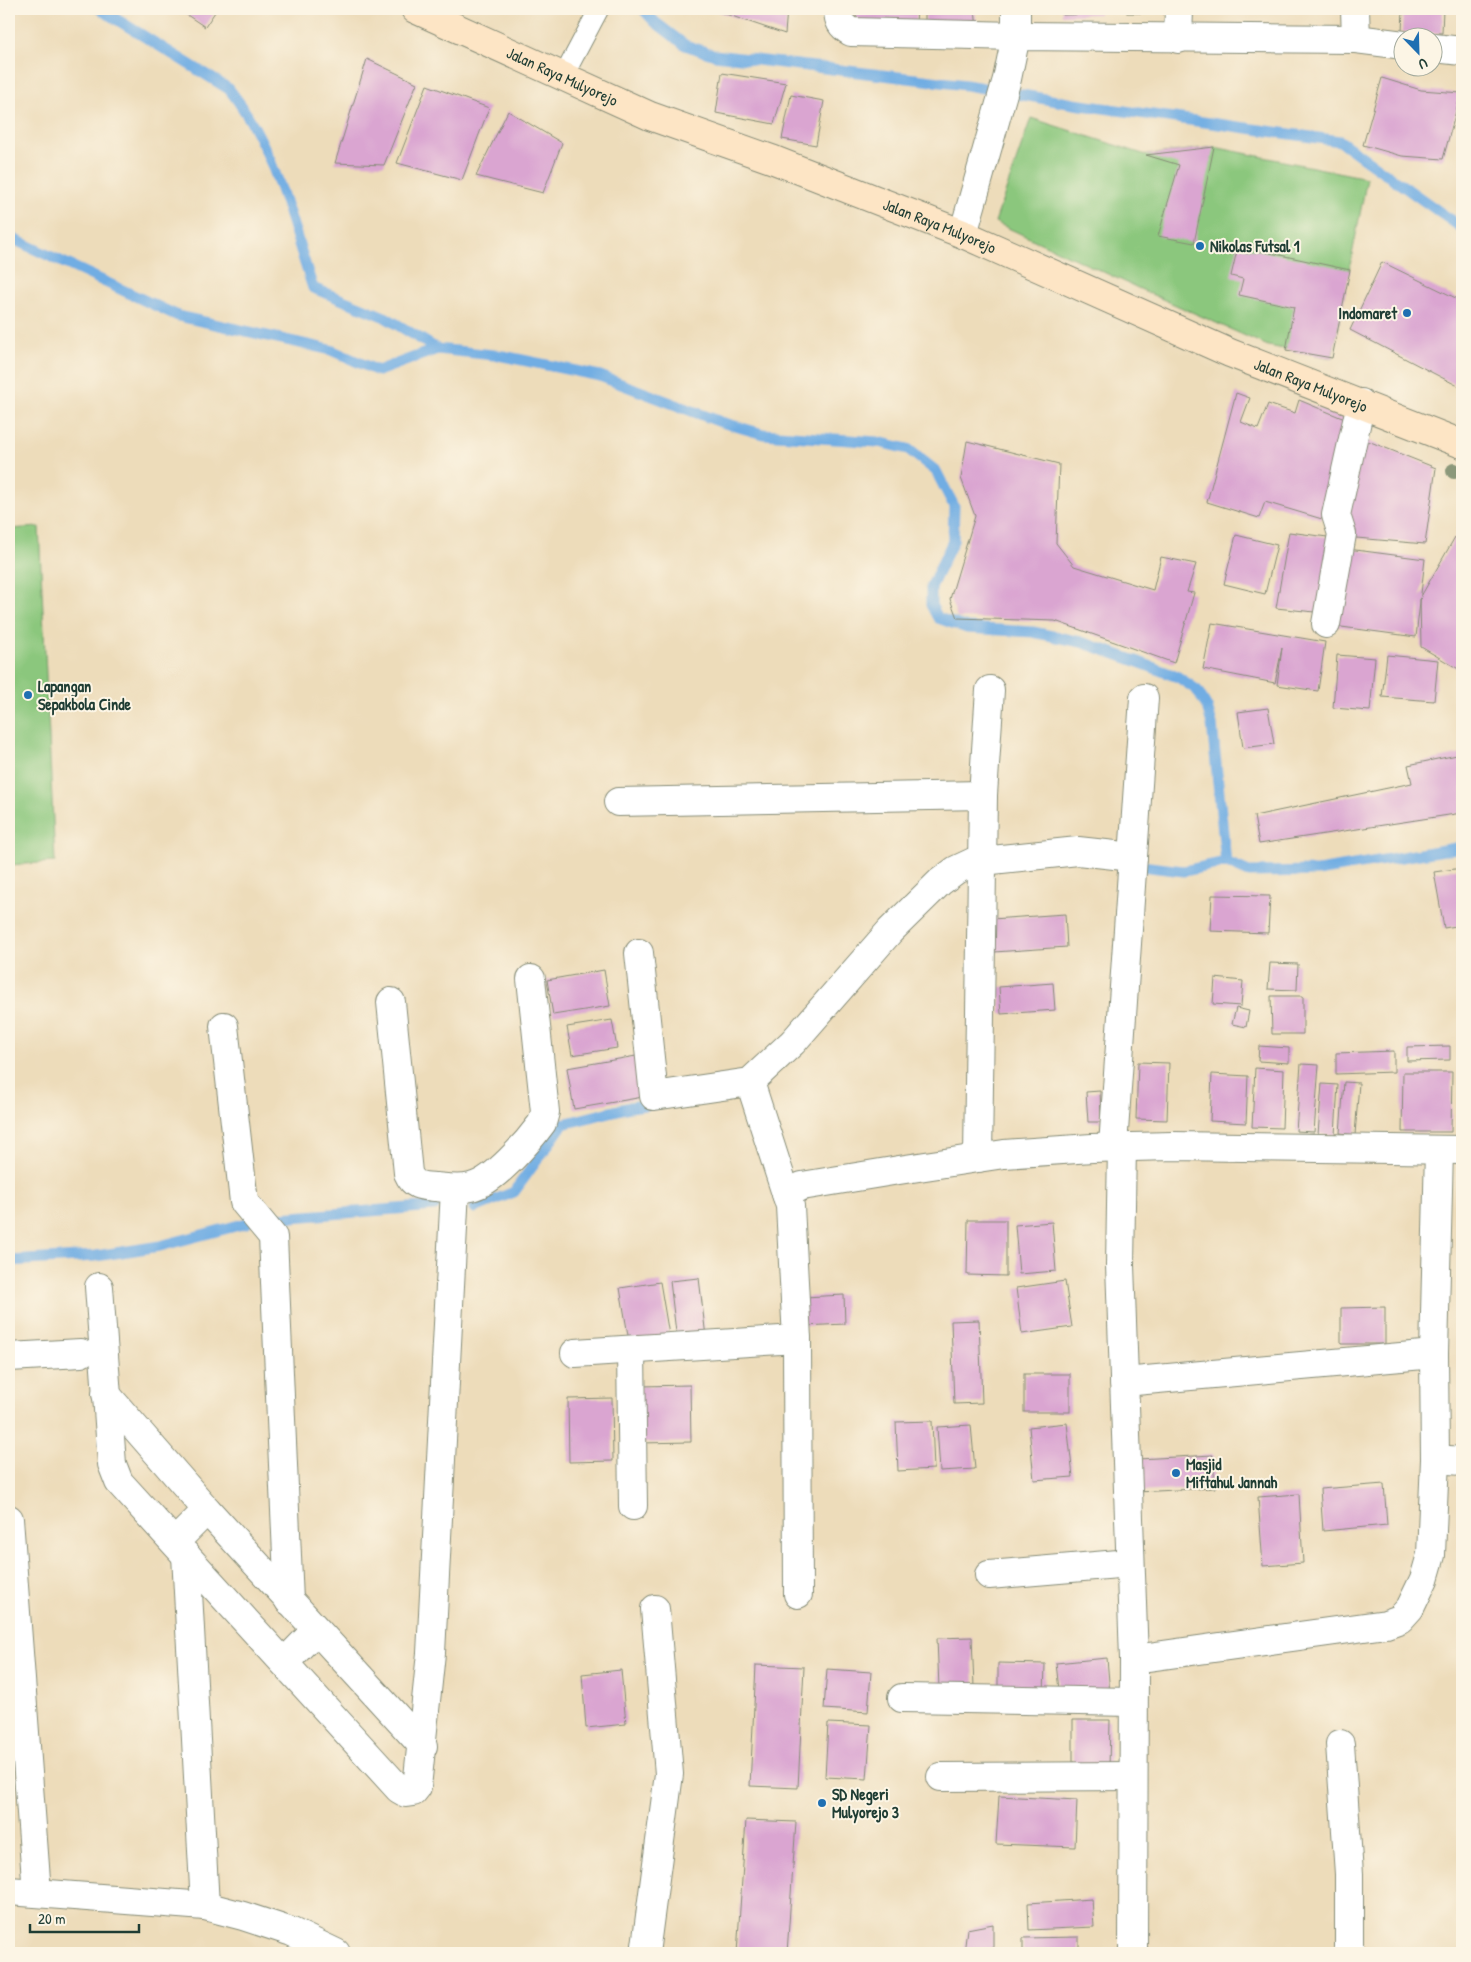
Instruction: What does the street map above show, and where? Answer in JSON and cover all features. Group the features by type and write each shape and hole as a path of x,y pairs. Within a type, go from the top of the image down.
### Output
{"main road":[{"name":"Jalan Raya Mulyorejo","path":"415,9 650,116 774,160 963,234 1230,353 1462,444"}],"street":[{"path":"838,9 838,17 842,27 850,32 1178,39 1356,39 1394,44"},
{"path":"963,234 1008,79 1016,36 1016,9"},
{"path":"1178,39 1179,9"},
{"path":"1355,9 1356,39"},
{"path":"1444,49 1462,52"},
{"path":"1326,624 1342,534 1336,515 1361,403"},
{"path":"978,1158 983,795 990,690"},
{"path":"1133,1953 1134,1659 1117,1146 1132,864 1144,698"},
{"path":"618,802 983,795"},
{"path":"639,953 654,1096 752,1087 890,930 956,870 973,862 982,869 1078,852 1132,864"},
{"path":"390,1002 408,1173 417,1186 455,1189 471,1188 487,1181 542,1123 545,1112 531,978"},
{"path":"224,1026 244,1202 273,1237 289,1601"},
{"path":"752,1087 790,1206 797,1339 798,1594"},
{"path":"786,1194 802,1186 978,1158 1117,1146 1451,1150 1434,1354 1436,1459 1431,1555 1424,1579 1410,1608 1400,1619 1386,1624 1134,1659"},
{"path":"99,1287 112,1464 119,1482 406,1793 413,1792 417,1787 423,1746 431,1653 455,1189"},
{"path":"575,1353 797,1339"},
{"path":"631,1350 633,1506"},
{"path":"9,1357 81,1352"},
{"path":"1124,1382 1434,1354"},
{"path":"106,1394 207,1510 423,1746"},
{"path":"1436,1459 1462,1461"},
{"path":"205,1906 181,1549 207,1510"},
{"path":"9,1519 37,1892"},
{"path":"989,1575 1130,1563"},
{"path":"645,1953 669,1774 655,1609"},
{"path":"285,1662 316,1630"},
{"path":"902,1698 1133,1702"},
{"path":"1340,1744 1349,1874 1349,1953"},
{"path":"941,1777 1133,1776"},
{"path":"9,1891 205,1906 244,1916 292,1932 336,1953"}],"lane":[{"path":"563,77 599,9"}],"green space":[{"name":"Nikolas Futsal 1","path":"1031,118 1146,155 1214,147 1367,178 1332,358 1268,346 995,222"},
{"name":"Lapangan Sepakbola Cinde","path":"39,527 55,862 9,865 9,529"}],"building":[{"path":"182,9 217,9 205,27 181,11"},
{"path":"711,9 787,9 785,34"},
{"path":"857,9 917,9 916,23 855,25"},
{"path":"925,9 975,9 977,29 925,30"},
{"path":"1062,9 1099,9 1099,14 1062,15"},
{"path":"1127,9 1163,9 1163,13 1127,13"},
{"path":"1403,9 1443,9 1442,28 1402,28"},
{"path":"367,59 417,83 384,165 335,163"},
{"path":"722,73 786,83 774,124 716,113"},
{"path":"1382,78 1421,90 1461,93 1443,159 1402,156 1363,145"},
{"path":"427,85 489,108 462,180 397,163"},
{"path":"791,95 824,101 816,145 782,139"},
{"path":"508,111 562,143 543,193 476,176"},
{"path":"1214,147 1194,243 1158,236 1179,165 1146,155"},
{"path":"1238,246 1350,270 1332,358 1286,350 1294,307 1239,295 1243,279 1231,276"},
{"path":"1382,262 1462,301 1462,388 1350,330"},
{"path":"1236,393 1250,398 1241,422 1258,429 1268,404 1295,413 1299,400 1347,420 1322,519 1265,502 1259,518 1207,502"},
{"path":"1363,439 1436,468 1425,544 1345,537"},
{"path":"967,441 1059,464 1056,543 1074,566 1153,590 1161,557 1196,564 1187,592 1194,593 1174,663 1055,621 957,618 950,599 975,516 961,478"},
{"path":"1289,532 1335,538 1324,613 1276,608"},
{"path":"1236,535 1277,545 1265,594 1224,584"},
{"path":"1455,537 1462,540 1462,671 1421,647 1420,598"},
{"path":"1348,549 1425,559 1416,637 1334,626"},
{"path":"1212,623 1325,642 1318,691 1277,685 1282,648 1275,683 1203,669"},
{"path":"1337,655 1375,658 1370,711 1333,708"},
{"path":"1387,655 1438,660 1434,701 1382,697"},
{"path":"1268,708 1274,744 1243,748 1238,712"},
{"path":"1462,754 1462,813 1259,844 1254,816 1412,783 1408,765"},
{"path":"1462,868 1462,925 1444,928 1434,872"},
{"path":"1212,895 1270,896 1268,933 1210,931"},
{"path":"1065,914 1067,947 994,952 992,919"},
{"path":"1270,963 1298,964 1297,990 1268,989"},
{"path":"604,970 610,1006 553,1015 547,980"},
{"path":"1215,978 1243,981 1241,1006 1213,1004"},
{"path":"1053,983 1055,1010 1001,1014 999,987"},
{"path":"1271,996 1303,996 1303,1034 1272,1034"},
{"path":"1236,1008 1249,1011 1246,1027 1232,1024"},
{"path":"612,1020 617,1048 572,1055 567,1027"},
{"path":"1259,1046 1289,1048 1289,1063 1258,1061"},
{"path":"1450,1046 1450,1060 1407,1061 1407,1047"},
{"path":"1394,1051 1394,1072 1336,1074 1336,1053"},
{"path":"636,1056 643,1097 574,1109 567,1068"},
{"path":"1138,1062 1169,1063 1167,1120 1136,1119"},
{"path":"1301,1064 1319,1065 1314,1132 1296,1131"},
{"path":"1255,1068 1284,1070 1282,1128 1252,1127"},
{"path":"1403,1072 1452,1072 1451,1132 1402,1132"},
{"path":"1212,1074 1248,1076 1246,1123 1210,1121"},
{"path":"1344,1082 1359,1083 1355,1135 1340,1133"},
{"path":"1322,1084 1338,1085 1335,1135 1318,1134"},
{"path":"1100,1091 1101,1122 1088,1122 1086,1092"},
{"path":"968,1220 1006,1220 1006,1276 967,1275"},
{"path":"1052,1222 1056,1271 1019,1274 1015,1225"},
{"path":"699,1278 706,1337 677,1341 670,1281"},
{"path":"1065,1281 1072,1327 1022,1334 1016,1288"},
{"path":"660,1282 670,1341 630,1347 620,1288"},
{"path":"844,1295 845,1324 804,1326 804,1297"},
{"path":"1385,1307 1385,1344 1341,1344 1341,1308"},
{"path":"979,1320 982,1403 954,1404 951,1321"},
{"path":"1024,1374 1070,1374 1070,1412 1024,1412"},
{"path":"690,1385 691,1442 640,1443 640,1386"},
{"path":"612,1398 613,1461 569,1462 568,1399"},
{"path":"932,1421 934,1469 898,1471 896,1422"},
{"path":"1067,1423 1073,1477 1034,1480 1029,1427"},
{"path":"971,1425 975,1469 940,1471 937,1427"},
{"name":"Masjid Miftahul Jannah","path":"1213,1455 1215,1488 1137,1492 1138,1459"},
{"path":"1384,1484 1387,1525 1323,1531 1320,1489"},
{"path":"1299,1494 1303,1563 1263,1566 1258,1497"},
{"path":"972,1637 974,1687 939,1688 937,1638"},
{"path":"1107,1658 1110,1694 1060,1699 1056,1663"},
{"path":"998,1663 1045,1664 1044,1694 998,1692"},
{"path":"756,1665 804,1667 798,1788 750,1786"},
{"path":"827,1669 871,1672 868,1712 824,1709"},
{"path":"621,1670 626,1724 586,1728 582,1674"},
{"path":"1073,1720 1110,1720 1109,1769 1073,1769"},
{"path":"828,1723 871,1725 867,1779 825,1777"},
{"path":"999,1796 1077,1800 1075,1847 996,1844"},
{"path":"746,1820 796,1822 787,1953 737,1953"},
{"path":"1092,1899 1094,1927 1029,1930 1028,1903"},
{"path":"993,1924 993,1953 964,1953 967,1929"},
{"path":"1079,1937 1079,1953 1023,1953 1023,1938"}],"waterway":[{"path":"100,9 229,89 245,111 269,159 288,210 313,288 385,317 437,349 503,356 600,376 721,422 763,434 878,442 908,449 936,471 954,506 953,541 931,587 931,605 938,618 967,628 1033,632 1081,642 1178,677 1197,690 1207,707 1212,724 1226,862"},
{"path":"643,9 655,22 685,45 715,55 966,85 1074,104 1340,141 1462,228"},
{"path":"9,237 178,316 331,350 378,371 437,349"},
{"path":"1132,865 1184,871 1226,862 1249,872 1318,871 1462,847"},
{"path":"475,1208 514,1192 563,1124 630,1107 660,1103"},
{"path":"279,1218 435,1206"},
{"path":"9,1261 96,1256 160,1246 247,1223"}],"place":[{"name":"Nikolas Futsal 1","path":"1200,246"},
{"name":"Indomaret","path":"1407,313"},
{"name":"Lapangan Sepakbola Cinde","path":"28,695"},
{"name":"Masjid Miftahul Jannah","path":"1176,1473"},
{"name":"SD Negeri Mulyorejo 3","path":"822,1803"}]}
